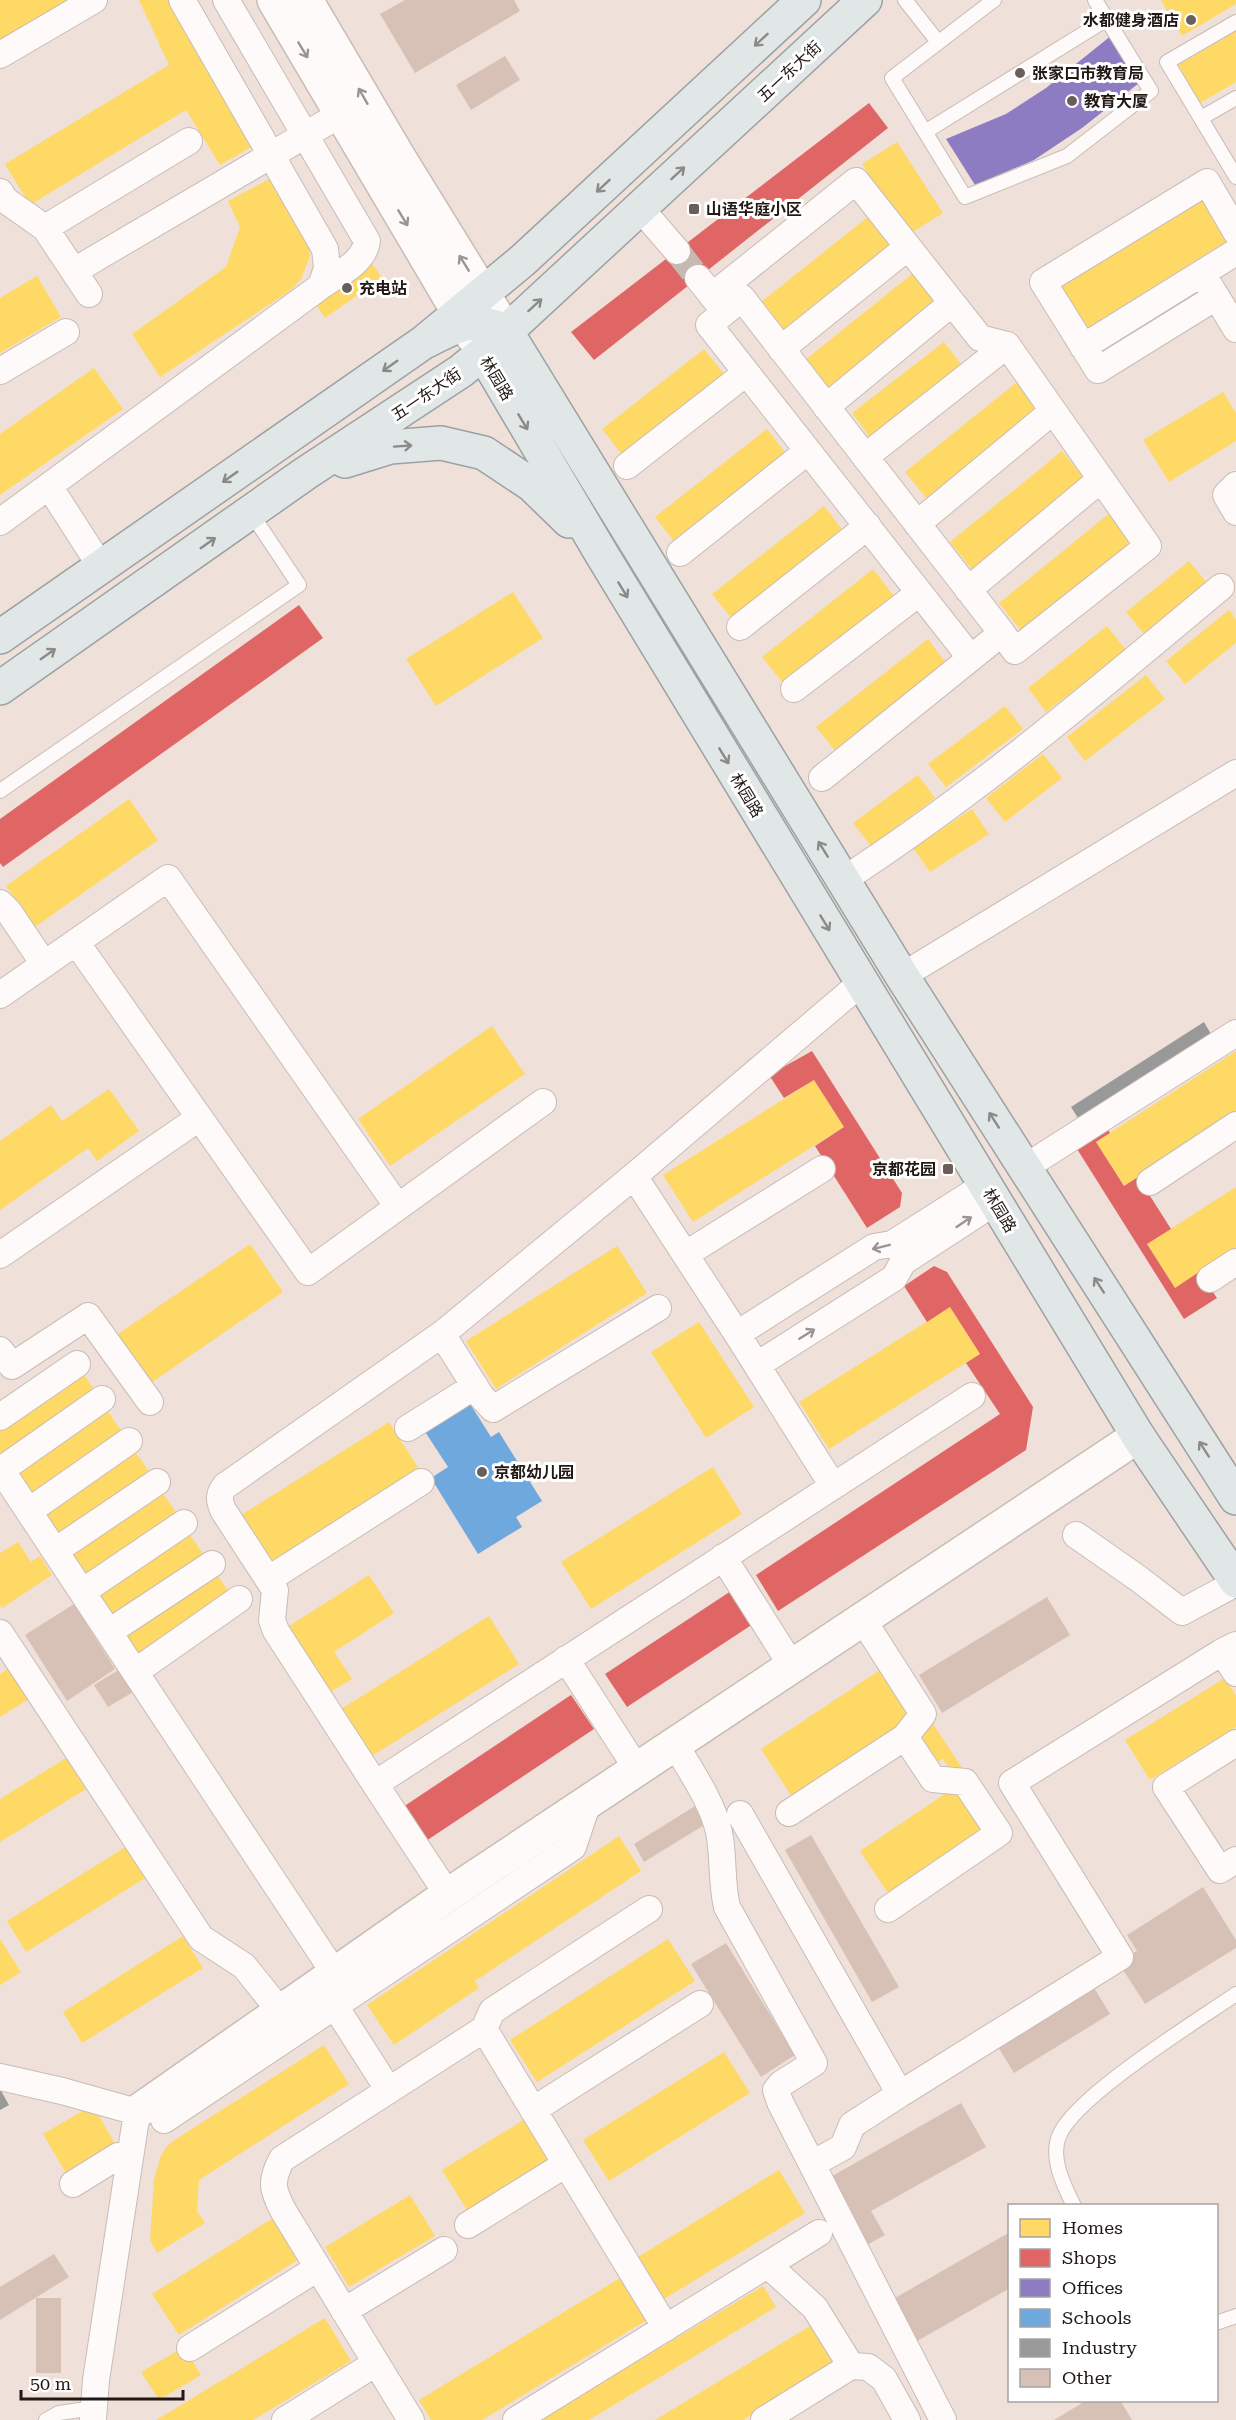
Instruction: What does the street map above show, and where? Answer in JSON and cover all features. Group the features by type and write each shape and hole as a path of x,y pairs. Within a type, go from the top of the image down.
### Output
{"main road":[{"path":"1,635 424,342 461,319 483,294 804,0"},
{"name":"五一东大街","path":"0,688 306,473 461,371 865,0"},
{"path":"461,319 506,331"},
{"name":"林园路","path":"506,331 902,976 1236,1498"},
{"name":"林园路","path":"483,353 600,553 1138,1436 1236,1582"},
{"path":"306,473 390,447 441,443 484,453 532,485 600,553"}],"street":[{"path":"0,55 94,0"},
{"path":"182,0 325,249 327,268 321,286"},
{"path":"0,522 360,258 365,251 367,241 226,0"},
{"name":"林园路","path":"274,0 483,353"},
{"name":"林园路","path":"306,0 398,156 506,331"},
{"path":"74,271 341,114"},
{"path":"45,228 189,141"},
{"path":"712,295 742,298 1015,651 1148,546 1007,345 980,338 856,181 712,295 709,325 970,657"},
{"path":"1216,297 1098,370 1043,282 1207,182 1236,232"},
{"path":"0,192 5,200 45,228 89,294"},
{"path":"640,208 677,251"},
{"path":"781,349 908,247"},
{"path":"1083,347 1236,252"},
{"path":"1202,274 1236,329"},
{"path":"826,407 952,303"},
{"path":"0,370 66,332"},
{"path":"865,457 1007,345"},
{"path":"627,466 747,373"},
{"path":"917,524 1053,411"},
{"path":"680,553 808,451"},
{"path":"968,590 1101,479"},
{"path":"1236,485 1226,495 1236,512"},
{"path":"49,486 101,567"},
{"path":"740,627 868,526"},
{"path":"843,880 892,848 1045,734 1221,587"},
{"path":"794,689 919,592"},
{"path":"822,778 1002,633"},
{"path":"902,976 1236,773"},
{"path":"0,995 168,878 398,1207"},
{"path":"0,903 9,912 44,964"},
{"path":"76,942 308,1272 543,1102"},
{"path":"448,1895 276,1631 272,1620 275,1590 223,1510 219,1494 225,1486 442,1334 634,1176 861,983"},
{"path":"1024,1168 1236,1033"},
{"path":"0,1255 199,1118"},
{"path":"1150,1182 1236,1125"},
{"path":"686,1254 822,1169"},
{"path":"634,1176 833,1486"},
{"path":"737,1334 874,1247 892,1244 990,1193"},
{"path":"757,1365 894,1278 903,1262 990,1193"},
{"path":"1210,1279 1236,1262"},
{"path":"442,1334 487,1404 493,1408 658,1308"},
{"path":"0,1350 12,1366 88,1316 150,1402"},
{"path":"0,1417 76,1364"},
{"path":"408,1428 475,1386"},
{"path":"375,1784 972,1396"},
{"path":"102,1400 1,1469 135,1672 335,1990 388,2089"},
{"path":"94,2414 125,2192 151,2116 281,2012 335,1990 448,1895 1138,1436"},
{"path":"29,1512 129,1442"},
{"path":"55,1551 157,1482"},
{"path":"268,1580 421,1482"},
{"path":"82,1592 184,1523"},
{"path":"1076,1535 1140,1579 1182,1612 1236,1582"},
{"path":"723,1557 792,1666"},
{"path":"109,1632 212,1564"},
{"path":"135,1672 239,1599"},
{"path":"789,1813 905,1737 923,1714 863,1620"},
{"path":"0,1633 201,1938 244,1966 281,2012"},
{"path":"812,2164 843,2147 852,2125 1120,1957 1012,1783 1231,1657"},
{"path":"566,1659 637,1769"},
{"path":"888,1909 999,1833 965,1782 933,1779 905,1737"},
{"path":"1236,1743 1166,1786 1220,1870 1236,1860"},
{"path":"675,1744 712,1810 719,1833 722,1888 726,1907 814,2063 781,2084 776,2090 943,2420"},
{"path":"151,2116 335,1990 573,1847 588,1802"},
{"path":"740,1814 900,2094"},
{"path":"411,2420 276,2196 273,2186 274,2173 282,2159 483,2029 492,2011 649,1909"},
{"path":"533,2110 700,2004"},
{"path":"483,2029 666,2328"},
{"path":"0,2077 62,2091 151,2116"},
{"path":"118,2157 82,2178 125,2192"},
{"path":"468,2225 566,2164"},
{"path":"516,2420 819,2233"},
{"path":"344,2311 444,2250"},
{"path":"768,2265 815,2308 851,2366"},
{"path":"190,2348 318,2268"},
{"path":"285,2420 376,2363"},
{"path":"764,2420 851,2366 868,2367 884,2379 907,2420"}],"lane":[{"path":"905,0 938,42"},
{"path":"994,0 892,78 964,197 1067,156 1151,91 1095,0"},
{"path":"925,132 1107,19"},
{"path":"1236,22 1167,62 1236,177"},
{"path":"1201,118 1236,98"},
{"path":"0,791 299,585 251,513"},
{"path":"1074,2204 1055,2157 1059,2136 1078,2109 1142,2059 1236,1994"},
{"path":"1218,2322 1236,2316"},
{"path":"46,2420 59,2413 94,2414"}],"building: Homes":[{"path":"0,0 68,0 0,40"},
{"path":"139,0 176,0 257,144 220,165 186,110 30,205 5,164 169,65"},
{"name":"水都健身酒店","path":"1161,0 1236,0 1236,4 1182,36"},
{"path":"1236,31 1236,82 1200,103 1178,65"},
{"path":"897,142 943,213 908,235 862,164"},
{"path":"271,178 310,247 309,259 301,279 291,290 160,377 132,334 226,267 240,227 228,201"},
{"path":"1206,195 1232,238 1079,333 1053,290"},
{"path":"874,212 898,242 786,333 761,302"},
{"name":"充电站","path":"369,259 382,278 325,318 312,299"},
{"path":"917,270 942,300 830,391 805,360"},
{"path":"37,276 61,317 0,353 0,298"},
{"path":"944,342 968,373 875,444 852,413"},
{"path":"704,349 725,375 623,456 602,429"},
{"path":"94,368 123,409 0,495 0,434"},
{"path":"1017,382 1042,412 930,503 905,472"},
{"path":"1223,392 1236,413 1236,441 1169,482 1143,440"},
{"path":"767,429 788,456 676,544 655,517"},
{"path":"1062,451 1087,482 974,572 950,542"},
{"path":"824,506 844,532 733,620 712,594"},
{"path":"1111,512 1136,543 1023,633 999,603"},
{"path":"1189,561 1208,584 1145,635 1126,612"},
{"path":"873,569 894,596 783,683 762,657"},
{"path":"513,592 543,638 436,706 406,659"},
{"path":"1229,610 1236,619 1236,643 1185,684 1166,661"},
{"path":"1107,626 1126,650 1046,712 1028,688"},
{"path":"928,639 948,666 837,753 816,727"},
{"path":"1146,675 1165,699 1085,761 1067,737"},
{"path":"1005,706 1023,729 946,787 928,764"},
{"path":"1043,754 1062,778 1005,822 986,798"},
{"path":"918,775 935,798 871,846 853,823"},
{"path":"129,799 158,840 35,927 6,886"},
{"path":"972,809 989,834 930,872 913,848"},
{"path":"492,1026 525,1074 390,1166 358,1119"},
{"path":"1236,1051 1236,1114 1124,1186 1096,1142"},
{"path":"814,1080 844,1127 693,1222 663,1175"},
{"path":"109,1089 139,1131 97,1161 88,1148 0,1210 0,1141 51,1105 62,1121"},
{"path":"1236,1187 1236,1249 1175,1288 1147,1244"},
{"path":"250,1244 283,1292 148,1385 115,1336"},
{"path":"617,1246 647,1293 496,1389 466,1341"},
{"path":"950,1307 980,1354 829,1449 799,1402"},
{"path":"699,1322 754,1407 706,1438 651,1352"},
{"path":"80,1368 96,1393 0,1459 0,1423"},
{"path":"107,1410 124,1435 27,1501 10,1477"},
{"path":"389,1422 419,1469 268,1564 238,1517"},
{"path":"134,1450 151,1475 54,1541 37,1517"},
{"path":"713,1467 742,1514 591,1609 561,1562"},
{"path":"161,1491 178,1515 80,1581 64,1557"},
{"path":"188,1532 205,1557 107,1623 91,1599"},
{"path":"18,1542 31,1562 40,1556 52,1575 2,1608 0,1605 0,1553"},
{"path":"215,1572 232,1596 134,1663 117,1639"},
{"path":"369,1575 394,1613 334,1652 352,1679 329,1693 286,1628"},
{"path":"489,1616 519,1664 367,1759 338,1711"},
{"path":"886,1666 918,1714 792,1797 761,1749"},
{"path":"9,1668 29,1699 0,1717 0,1674"},
{"path":"1225,1678 1236,1696 1236,1727 1150,1780 1125,1740"},
{"path":"931,1721 962,1768 953,1774 943,1759 933,1765 912,1733"},
{"path":"66,1758 86,1789 0,1842 0,1799"},
{"path":"958,1785 988,1830 890,1896 860,1851"},
{"path":"619,1836 641,1871 475,1981 479,1988 394,2045 367,2005"},
{"path":"127,1846 147,1877 26,1952 7,1921"},
{"path":"183,1936 203,1968 82,2043 63,2012"},
{"path":"0,1939 21,1972 0,1985"},
{"path":"668,1939 695,1981 537,2082 510,2040"},
{"path":"324,2045 349,2084 199,2180 197,2211 205,2223 157,2253 150,2240 154,2180 160,2158 166,2147"},
{"path":"724,2052 750,2093 609,2181 583,2140"},
{"path":"93,2105 119,2151 70,2180 43,2134"},
{"path":"525,2119 550,2160 467,2210 442,2170"},
{"path":"779,2170 805,2213 664,2299 638,2257"},
{"path":"410,2195 435,2236 349,2287 325,2247"},
{"path":"273,2218 299,2259 179,2335 152,2294"},
{"path":"625,2275 650,2318 482,2420 431,2420 419,2400"},
{"path":"763,2286 776,2307 589,2420 540,2420"},
{"path":"325,2318 351,2361 253,2420 156,2420"},
{"path":"815,2323 838,2362 743,2420 655,2420"},
{"path":"184,2347 201,2375 159,2400 141,2372"}],"building: Shops":[{"path":"869,103 888,128 594,360 571,332"},
{"path":"299,605 323,638 3,867 0,863 0,819"},
{"path":"812,1051 902,1193 900,1207 867,1228 815,1146 844,1127 814,1080 784,1098 769,1075"},
{"path":"1103,1121 1110,1133 1096,1142 1124,1186 1138,1177 1171,1229 1147,1244 1175,1288 1199,1272 1217,1298 1184,1319 1072,1141"},
{"path":"934,1266 947,1272 1033,1407 1026,1450 778,1611 756,1575 1000,1414 966,1363 980,1354 950,1307 927,1322 904,1286"},
{"path":"731,1591 753,1624 627,1707 605,1674"},
{"path":"571,1695 594,1729 426,1841 403,1807"}],"building: Offices":[{"name":"教育大厦","path":"1112,35 1139,83 1082,128 1034,160 975,185 946,139 1006,114 1046,88"}],"building: Schools":[{"name":"京都幼儿园","path":"467,1399 491,1437 499,1432 542,1501 516,1517 522,1527 478,1554 431,1478 448,1467 422,1427"}],"building: Industry":[{"path":"1204,1022 1211,1034 1078,1118 1071,1107"},
{"path":"0,2089 9,2105 0,2110"}],"building: Other":[{"path":"405,0 514,0 520,11 415,73 380,14"},
{"path":"505,56 520,80 471,110 456,85"},
{"path":"1047,1597 1070,1635 942,1713 919,1675"},
{"path":"74,1604 115,1669 67,1701 25,1635"},
{"path":"120,1669 133,1692 108,1707 94,1685"},
{"path":"695,1806 706,1824 644,1862 634,1844"},
{"path":"811,1835 899,1987 872,2002 785,1850"},
{"path":"1203,1887 1236,1940 1236,1948 1145,2004 1118,1962 1137,1951 1127,1935"},
{"path":"726,1943 795,2055 761,2077 691,1964"},
{"path":"1091,1983 1110,2014 1014,2073 995,2042"},
{"path":"961,2103 986,2147 871,2211 885,2235 865,2246 827,2179"},
{"path":"1008,2233 1008,2289 912,2344 888,2302"},
{"path":"54,2254 69,2277 0,2320 0,2287"},
{"path":"36,2298 61,2298 61,2373 36,2373"},
{"path":"1084,2402 1121,2402 1132,2420 1054,2420"}],"tunnel":[{"path":"677,251 698,278"}],"place":[{"name":"水都健身酒店","path":"1191,20"},
{"name":"张家口市教育局","path":"1020,73"},
{"name":"教育大厦","path":"1072,101"},
{"name":"山语华庭小区","path":"694,209"},
{"name":"充电站","path":"347,288"},
{"name":"京都花园","path":"948,1169"},
{"name":"京都幼儿园","path":"482,1472"}]}
